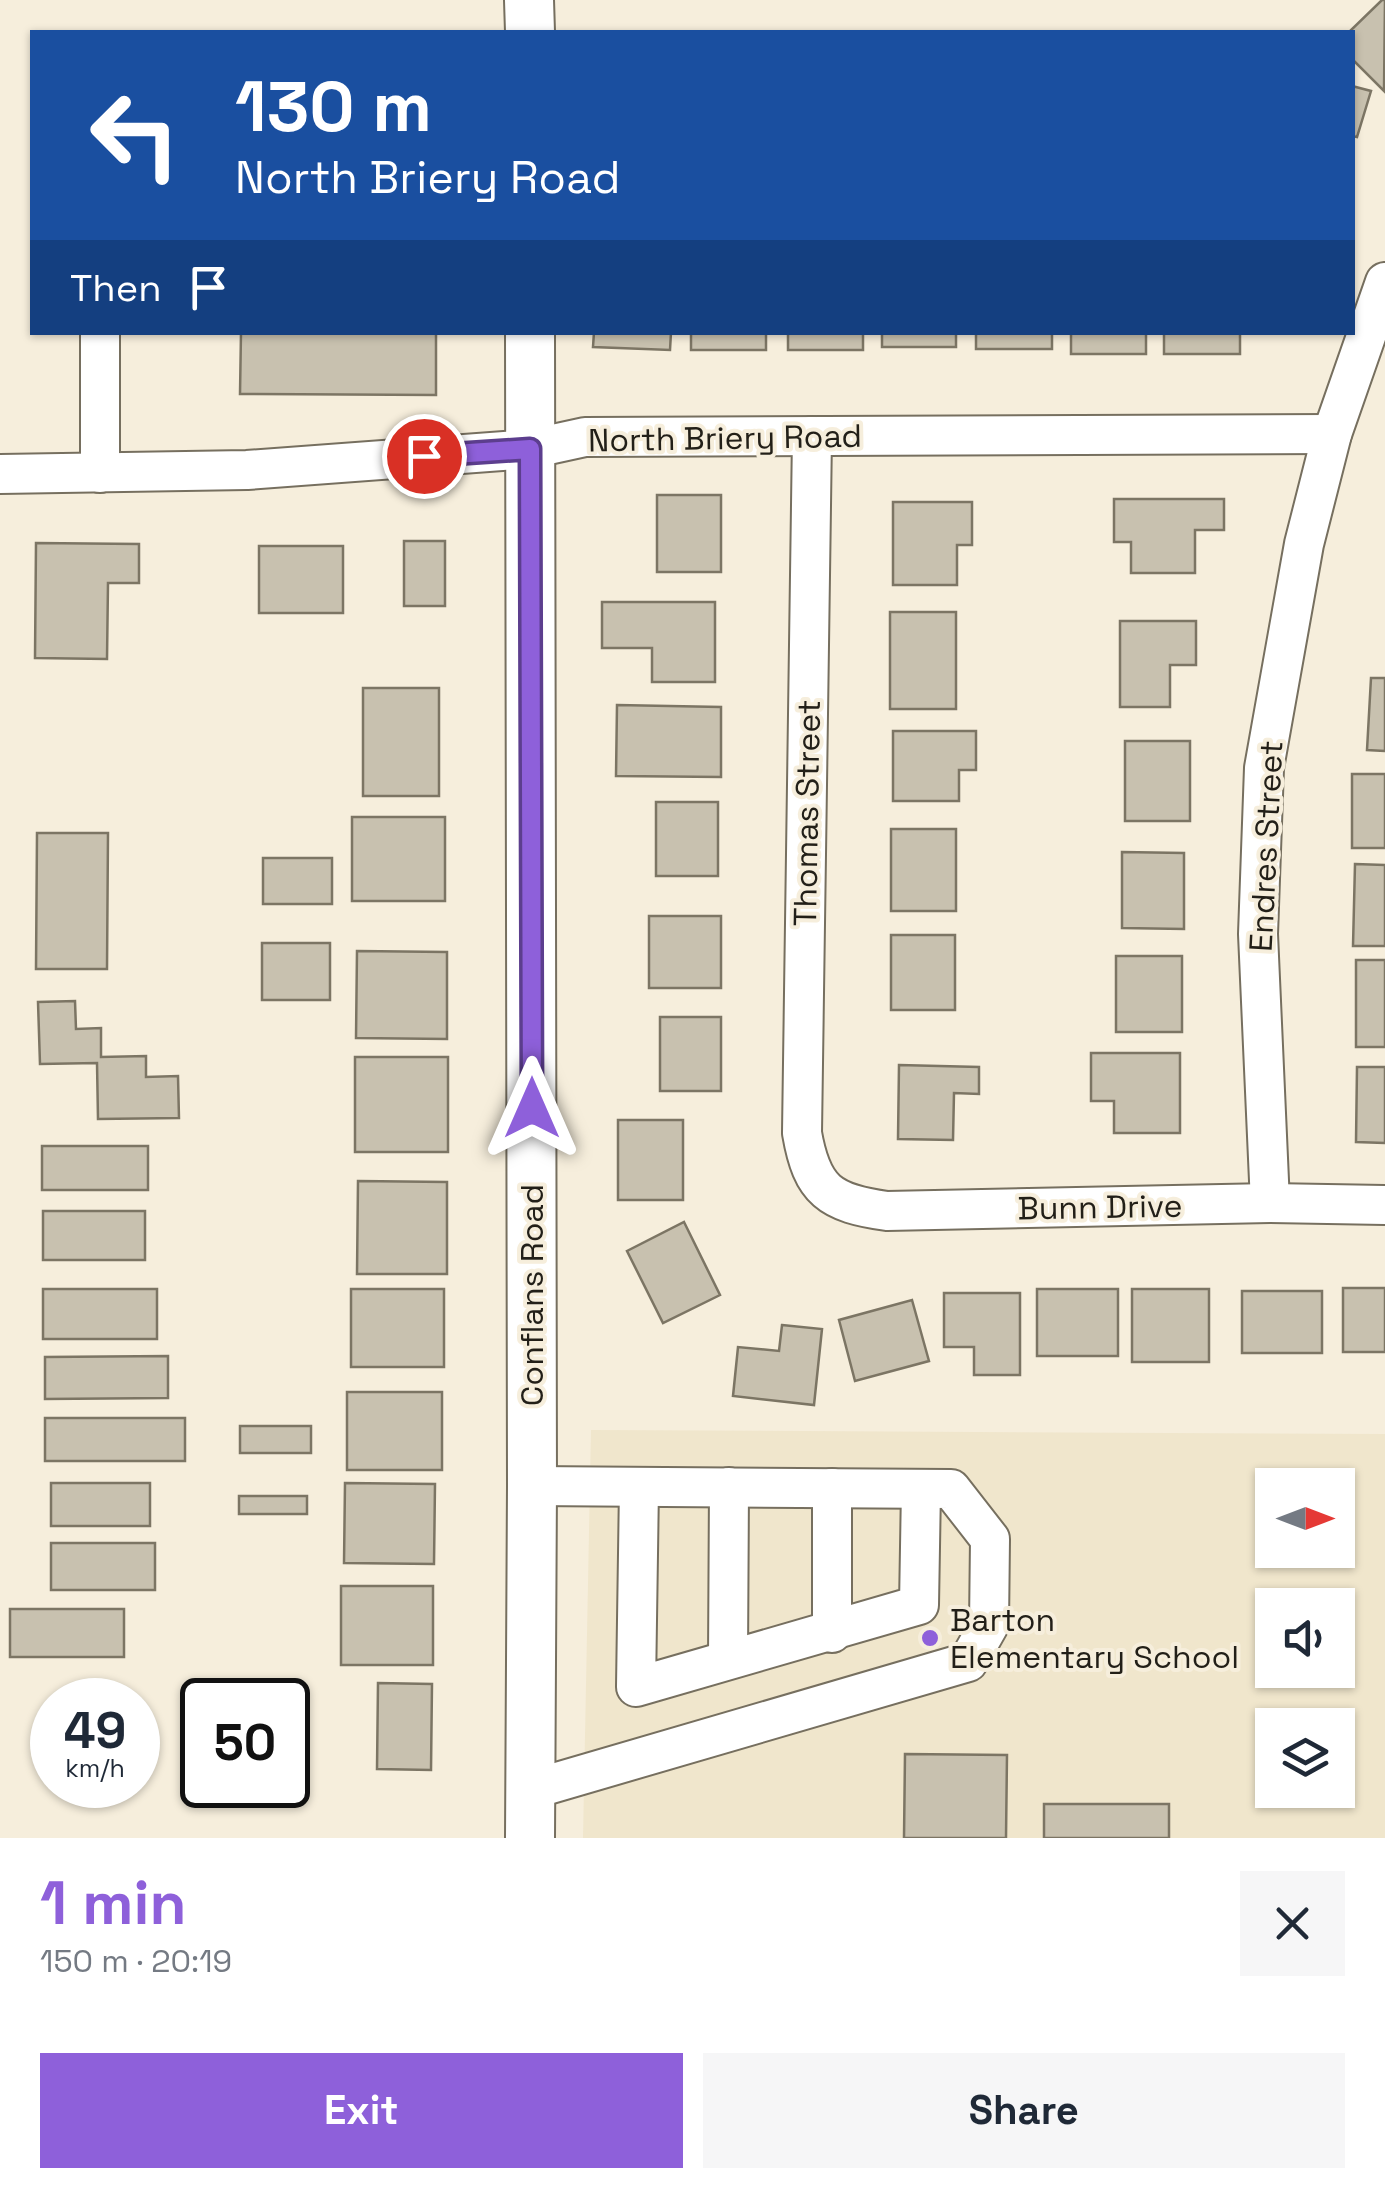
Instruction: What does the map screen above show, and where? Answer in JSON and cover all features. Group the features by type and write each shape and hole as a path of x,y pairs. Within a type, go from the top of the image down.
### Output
{"main road":[{"path":"530,0 530,30"},
{"name":"Conflans Road","path":"530,335 530,1838"}],"street":[{"name":"Endres Street","path":"1270,1203 1258,934 1264,768 1304,544 1332,434 1385,282"},
{"path":"100,335 100,473"},
{"name":"North Briery Road","path":"0,474 247,470 530,449 585,437 1332,434"},
{"name":"Thomas Street","path":"812,436 802,1134 806,1156 820,1186"},
{"name":"Bunn Drive","path":"820,1186 831,1195 863,1208 887,1212 1385,1204"},
{"path":"530,1790 968,1662 989,1625 990,1539 951,1489 532,1486"},
{"path":"638,1487 636,1687 919,1605 921,1489"},
{"path":"728,1659 729,1487"},
{"path":"832,1488 832,1633"}],"shaded area":[{"name":"Barton Elementary School","path":"591,1430 1385,1434 1385,1838 583,1838"}],"building":[{"path":"1385,0 1384,91 1355,62 1355,30 1351,30"},
{"path":"1355,87 1371,91 1355,137"},
{"path":"241,335 436,335 436,395 240,394"},
{"path":"594,335 671,335 670,350 593,347"},
{"path":"691,335 766,335 766,350 691,350"},
{"path":"788,335 863,335 863,350 788,350"},
{"path":"882,335 956,335 956,347 882,347"},
{"path":"976,335 1052,335 1052,349 976,349"},
{"path":"1071,335 1146,335 1146,354 1071,354"},
{"path":"1164,335 1240,335 1240,354 1164,354"},
{"path":"657,495 721,495 721,572 657,572"},
{"path":"1114,499 1224,499 1224,530 1195,530 1195,573 1131,573 1131,542 1114,542"},
{"path":"893,502 972,502 972,545 957,545 957,585 893,585"},
{"path":"404,541 445,541 445,606 404,606"},
{"path":"36,543 139,544 139,583 108,583 107,659 35,658"},
{"path":"259,546 343,546 343,613 259,613"},
{"path":"602,602 715,602 715,682 652,682 652,648 602,648"},
{"path":"890,612 956,612 956,709 890,709"},
{"path":"1120,621 1196,621 1196,665 1170,665 1170,707 1120,707"},
{"path":"1371,678 1385,678 1385,751 1367,750"},
{"path":"363,688 439,688 439,796 363,796"},
{"path":"617,705 721,707 721,777 616,776"},
{"path":"893,731 976,731 976,770 959,770 959,801 893,801"},
{"path":"1125,741 1190,741 1190,821 1125,821"},
{"path":"1352,774 1385,774 1385,848 1352,848"},
{"path":"656,802 718,802 718,876 656,876"},
{"path":"352,817 445,817 445,901 352,901"},
{"path":"891,829 956,829 956,911 891,911"},
{"path":"37,833 108,833 107,969 36,969"},
{"path":"1122,852 1184,853 1184,929 1122,928"},
{"path":"263,858 332,858 332,904 263,904"},
{"path":"1355,864 1385,865 1385,946 1353,946"},
{"path":"649,916 721,916 721,988 649,988"},
{"path":"891,935 955,935 955,1010 891,1010"},
{"path":"262,943 330,943 330,1000 262,1000"},
{"path":"357,951 447,952 447,1039 356,1038"},
{"path":"1116,956 1182,956 1182,1032 1116,1032"},
{"path":"1356,960 1385,960 1385,1047 1356,1047"},
{"path":"75,1001 76,1029 101,1028 101,1057 146,1056 146,1077 178,1076 179,1118 98,1119 97,1063 40,1064 38,1002"},
{"path":"660,1017 721,1017 721,1091 660,1091"},
{"path":"1091,1053 1180,1053 1180,1133 1114,1133 1114,1101 1091,1101"},
{"path":"355,1057 448,1057 448,1152 355,1152"},
{"path":"899,1065 979,1067 979,1094 954,1093 953,1140 898,1139"},
{"path":"1357,1067 1385,1067 1385,1143 1356,1142"},
{"path":"618,1120 683,1120 683,1200 618,1200"},
{"path":"42,1146 148,1146 148,1190 42,1190"},
{"path":"358,1181 447,1182 447,1274 357,1274"},
{"path":"43,1211 145,1211 145,1260 43,1260"},
{"path":"684,1222 720,1295 663,1323 627,1251"},
{"path":"1343,1288 1385,1288 1385,1352 1343,1352"},
{"path":"43,1289 157,1289 157,1339 43,1339"},
{"path":"351,1289 444,1289 444,1367 351,1367"},
{"path":"1037,1289 1118,1289 1118,1356 1037,1356"},
{"path":"1132,1289 1209,1289 1209,1362 1132,1362"},
{"path":"1242,1291 1322,1291 1322,1353 1242,1353"},
{"path":"944,1293 1020,1293 1020,1375 974,1375 974,1347 944,1347"},
{"path":"912,1300 929,1361 855,1381 839,1320"},
{"path":"782,1325 822,1329 814,1405 733,1396 738,1347 779,1351"},
{"path":"168,1356 168,1398 45,1399 45,1357"},
{"path":"347,1392 442,1392 442,1470 347,1470"},
{"path":"45,1418 185,1418 185,1461 45,1461"},
{"path":"240,1426 311,1426 311,1453 240,1453"},
{"path":"51,1483 150,1483 150,1526 51,1526"},
{"path":"345,1483 435,1484 434,1564 344,1563"},
{"path":"239,1496 307,1496 307,1514 239,1514"},
{"path":"51,1543 155,1543 155,1590 51,1590"},
{"path":"341,1586 433,1586 433,1665 341,1665"},
{"path":"10,1609 124,1609 124,1657 10,1657"},
{"path":"378,1683 432,1684 431,1770 377,1769"},
{"path":"905,1754 1007,1755 1006,1838 904,1838"},
{"path":"1044,1804 1169,1804 1169,1838 1044,1838"}],"place":[{"name":"Barton Elementary School","path":"930,1638"}],"route":[{"path":"424,456 530,449 532,1108"}]}
